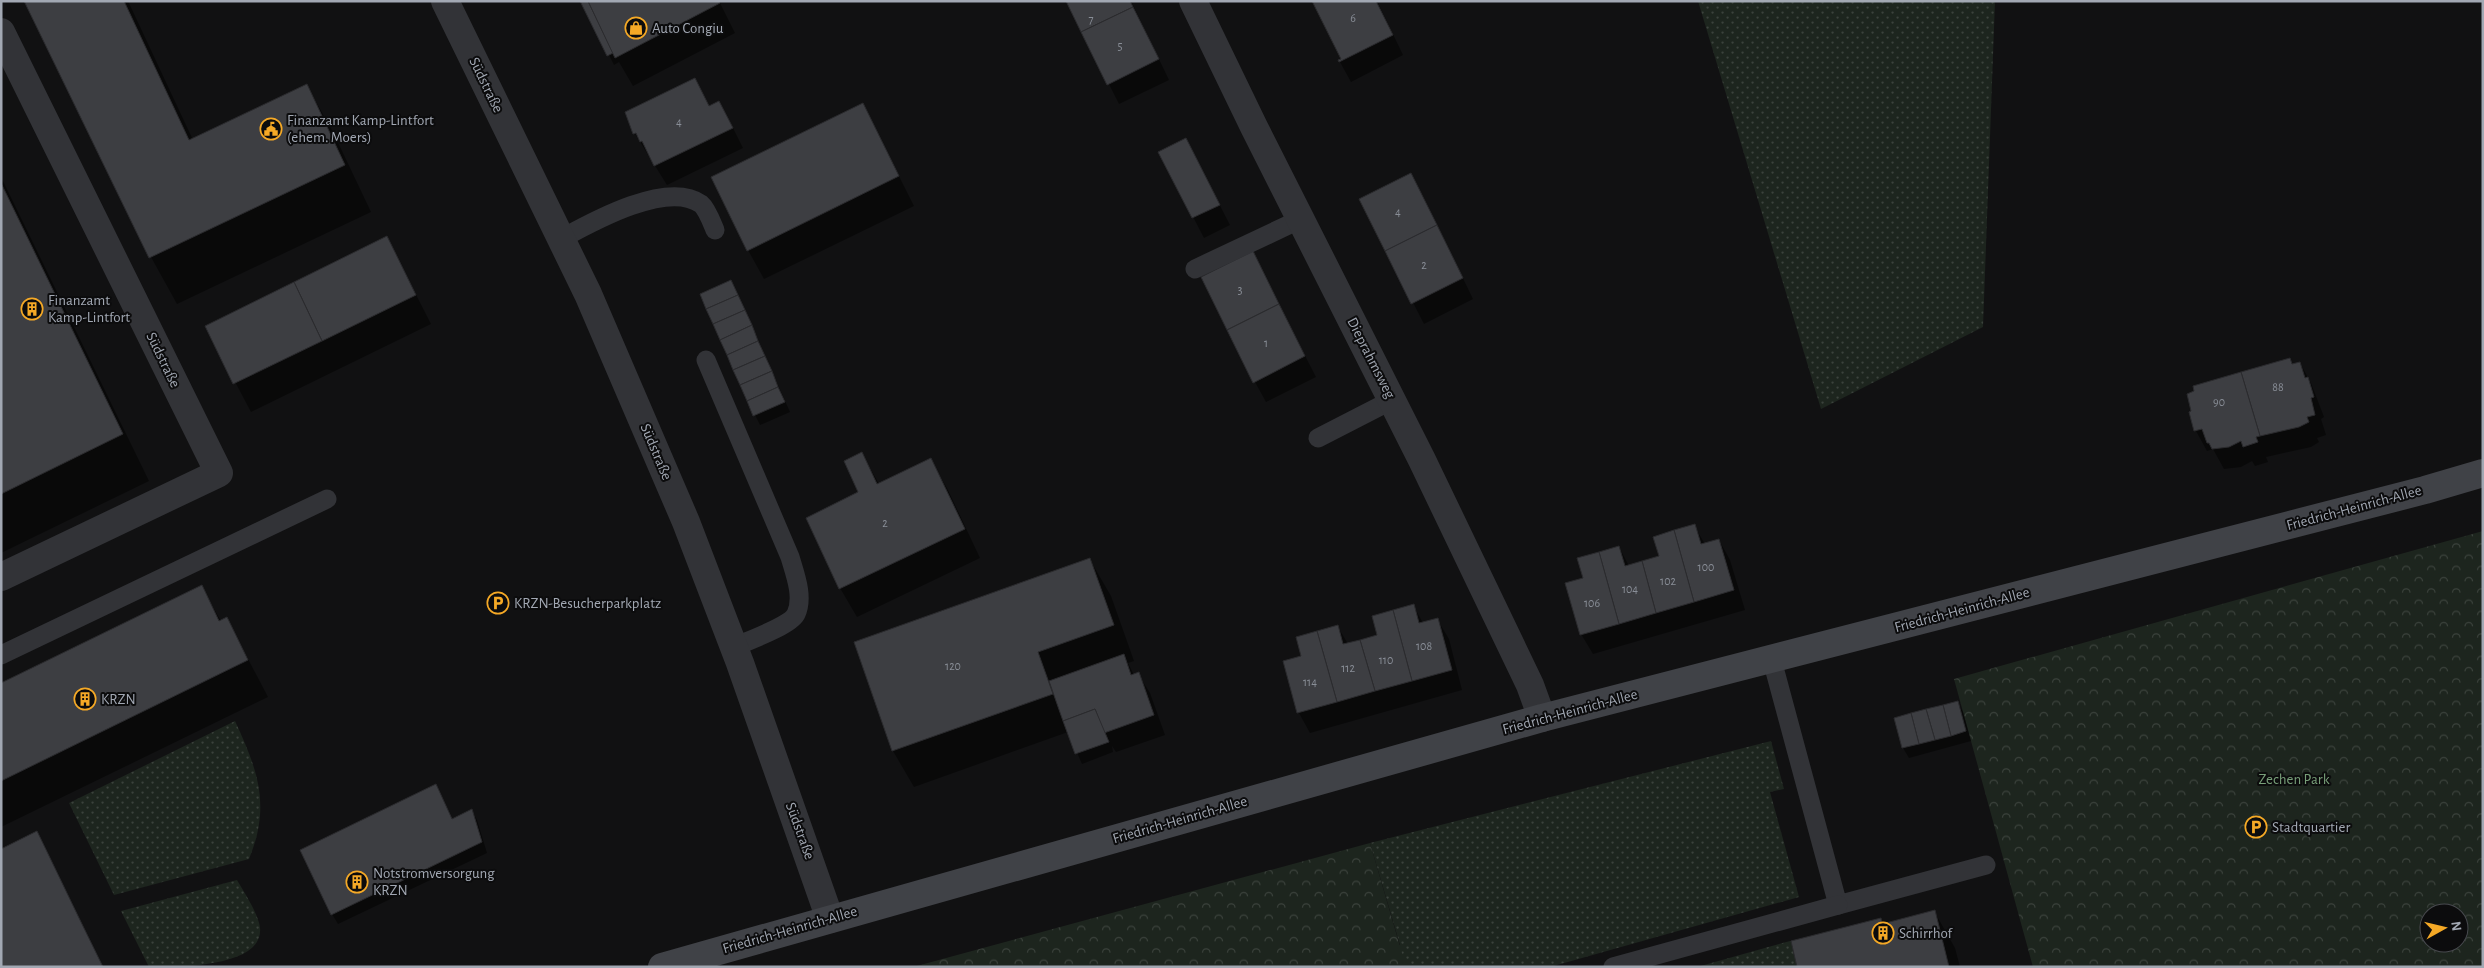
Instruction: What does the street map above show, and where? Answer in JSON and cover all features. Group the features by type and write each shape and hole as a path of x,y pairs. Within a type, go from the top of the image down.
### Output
{"main road":[{"name":"Friedrich-Heinrich-Allee","path":"662,967 1542,718 1772,660 2483,473"}],"street":[{"name":"Südstraße","path":"446,1 588,294 686,522 734,647 830,919"},
{"name":"Dieprahmsweg","path":"1194,1 1392,400 1530,685 1542,718"},
{"name":"Südstraße","path":"1,32 219,473 1,577"}],"lane":[{"path":"561,239 607,214 648,201 675,197 690,198 702,205 715,230"},
{"path":"1195,269 1301,219"},
{"path":"706,360 790,557 799,590 796,614 789,622 734,647"},
{"path":"1318,438 1392,400"},
{"path":"1,655 327,500"},
{"path":"1772,660 1838,904"},
{"path":"1613,967 1986,865"}],"green space":[{"path":"1698,1 1995,1 1983,327 1821,409"},
{"name":"Zechen Park","path":"2483,531 2483,967 2033,967 1954,679"},
{"path":"235,721 250,756 259,788 259,822 256,840 249,859 114,895 69,803"},
{"path":"1771,741 1784,789 1770,792 1799,897 1550,967 1344,967 1400,945 1370,843"},
{"path":"1370,843 1406,967 913,967"},
{"path":"237,880 254,910 260,928 257,941 248,951 233,958 216,962 178,967 149,967 121,911"},
{"path":"1790,941 1797,967 1697,967"}],"building":[{"name":"Finanzamt Kamp-Lintfort (ehem. Moers)","path":"24,1 124,1 189,140 307,84 345,165 149,258"},
{"path":"580,1 588,1 613,53 607,56"},
{"name":"Auto Congiu","path":"588,1 718,1 720,3 615,58"},
{"path":"1066,1 1130,1 1133,7 1081,32"},
{"path":"1312,1 1376,1 1393,35 1339,62 1338,60 1341,59"},
{"path":"1133,7 1159,59 1107,85 1081,32"},
{"path":"695,78 709,106 719,101 733,128 654,166 642,141 640,142 636,133 633,134 625,112"},
{"path":"863,103 899,176 747,251 711,177"},
{"path":"1186,138 1220,205 1192,218 1158,152"},
{"path":"1411,173 1437,225 1385,251 1359,199"},
{"name":"Finanzamt Kamp-Lintfort","path":"1,183 123,434 1,494"},
{"path":"1437,225 1463,278 1411,304 1385,251"},
{"path":"387,236 416,295 322,341 294,282"},
{"path":"1253,251 1279,304 1227,330 1201,277"},
{"path":"731,280 738,295 706,309 700,294"},
{"path":"294,282 322,341 233,384 205,326"},
{"path":"738,295 745,310 713,324 706,309"},
{"path":"1279,304 1305,356 1253,383 1227,330"},
{"path":"745,310 752,325 720,340 713,324"},
{"path":"752,325 758,341 727,355 720,340"},
{"path":"758,341 765,356 733,370 727,355"},
{"path":"765,356 772,371 740,385 733,370"},
{"path":"2290,358 2292,364 2300,362 2305,378 2308,377 2314,397 2311,398 2315,415 2307,417 2309,422 2299,427 2260,436 2241,372"},
{"path":"772,371 778,387 747,401 740,385"},
{"path":"2241,372 2260,436 2256,437 2258,442 2243,447 2241,441 2229,447 2212,449 2209,443 2207,443 2202,429 2194,431 2187,394 2194,391 2193,386"},
{"path":"778,387 785,402 753,416 747,401"},
{"path":"862,452 877,484 931,458 965,529 839,589 806,518 858,492 844,461"},
{"path":"1695,524 1701,544 1719,539 1734,590 1694,602 1674,530"},
{"path":"1674,530 1694,602 1656,613 1642,561 1659,556 1653,537"},
{"path":"1619,546 1625,566 1642,561 1656,613 1619,624 1599,552"},
{"path":"1599,552 1619,624 1580,635 1565,583 1583,578 1577,558"},
{"path":"1090,558 1114,625 1038,652 1053,694 892,751 854,642"},
{"name":"KRZN","path":"202,585 219,621 227,617 248,660 1,781 1,683"},
{"path":"1414,604 1419,623 1438,618 1452,670 1412,681 1393,610"},
{"path":"1393,610 1412,681 1375,691 1360,640 1377,635 1372,616"},
{"path":"1338,625 1343,644 1360,640 1375,691 1337,702 1317,631"},
{"path":"1317,631 1337,702 1297,713 1283,661 1301,656 1296,637"},
{"path":"1124,654 1131,675 1139,672 1154,715 1104,733 1095,709 1063,721 1049,681"},
{"path":"1958,701 1966,731 1951,736 1943,705"},
{"path":"1943,705 1951,736 1935,740 1926,709"},
{"path":"1095,709 1109,742 1075,754 1063,721"},
{"path":"1926,709 1935,740 1919,744 1911,713"},
{"path":"1911,713 1919,744 1902,748 1894,718"},
{"name":"Notstromversorgung KRZN","path":"436,784 452,819 472,809 482,842 331,915 300,850"},
{"path":"37,831 103,967 1,967 1,849"},
{"name":"Schirrhof","path":"1935,910 1949,967 1797,967 1791,941 1881,918 1882,924"}],"place":[{"name":"Auto Congiu","path":"636,28"},
{"name":"Finanzamt Kamp-Lintfort (ehem. Moers)","path":"271,129"},
{"name":"Finanzamt Kamp-Lintfort","path":"32,309"},
{"name":"KRZN-Besucherparkplatz","path":"498,603"},
{"name":"KRZN","path":"85,699"},
{"name":"Stadtquartier","path":"2256,827"},
{"name":"Notstromversorgung KRZN","path":"357,882"},
{"name":"Schirrhof","path":"1883,933"}]}
